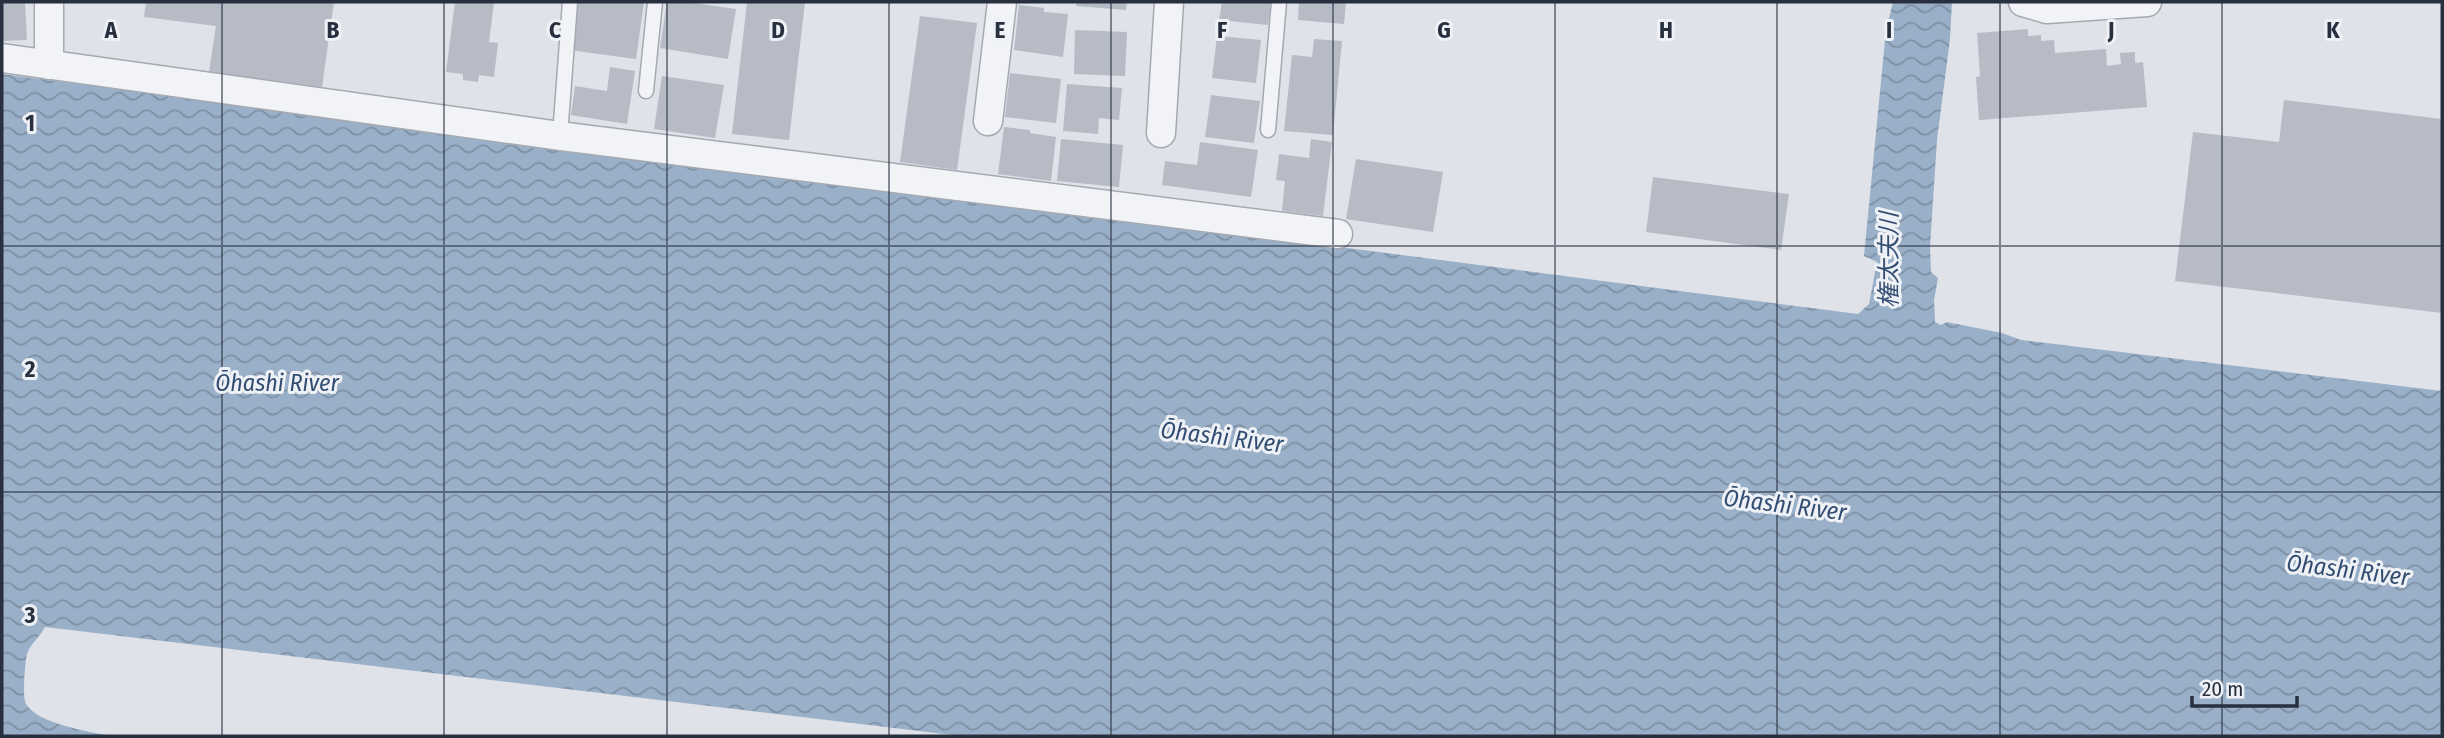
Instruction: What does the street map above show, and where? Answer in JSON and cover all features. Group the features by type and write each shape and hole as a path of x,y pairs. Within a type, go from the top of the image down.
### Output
{"street":[{"path":"49,2 49,65"},
{"path":"988,121 1002,2"},
{"path":"1161,133 1169,2"},
{"path":"2023,2 2047,9 2147,2"},
{"path":"2,58 559,136 1338,234"}],"lane":[{"path":"559,136 570,2"},
{"path":"646,91 655,2"},
{"path":"1268,130 1279,2"}],"water":[{"name":"Ōhashi River","path":"1893,2 1952,2 1937,140 1930,247 1931,272 1938,278 1934,300 1935,322 2002,333 2021,340 2442,391 2442,736 961,736 45,627 27,654 24,687 26,704 41,717 53,722 112,736 2,736 2,74 1858,314 1869,304 1877,262 1864,256 1886,30"}],"building":[{"path":"2,2 25,2 27,40 2,41"},
{"path":"146,2 334,2 322,87 209,72 216,26 144,17"},
{"path":"455,2 494,2 489,42 498,43 494,77 479,75 478,82 463,80 463,74 446,72"},
{"path":"576,2 644,2 636,59 569,50"},
{"path":"667,2 736,9 728,59 660,48"},
{"path":"747,2 805,2 789,140 732,134"},
{"path":"1077,2 1127,2 1126,10 1076,6"},
{"path":"1222,2 1271,2 1268,25 1219,20"},
{"path":"1299,2 1346,2 1344,24 1298,20"},
{"path":"1019,5 1044,8 1044,12 1068,14 1063,57 1014,50"},
{"path":"920,16 977,23 957,170 900,162"},
{"path":"2028,29 2028,36 2041,35 2041,41 2054,40 2055,53 2106,49 2107,66 2121,64 2120,53 2135,52 2135,63 2143,62 2147,107 1979,120 1977,33"},
{"path":"1075,30 1127,32 1125,76 1074,74"},
{"path":"1217,36 1261,40 1256,83 1212,78"},
{"path":"1314,39 1342,41 1333,135 1284,131 1292,55 1312,57"},
{"path":"610,67 635,71 627,124 571,115 575,86 607,91"},
{"path":"1010,73 1061,79 1056,123 1005,117"},
{"path":"662,76 724,85 715,138 654,129"},
{"path":"1067,84 1122,88 1119,120 1099,118 1098,134 1063,131"},
{"path":"1211,95 1260,101 1254,143 1205,137"},
{"path":"2284,100 2442,119 2442,313 2175,281 2193,132 2279,142"},
{"path":"1004,127 1056,137 1051,181 998,174"},
{"path":"1061,139 1123,145 1119,187 1057,181"},
{"path":"1311,139 1332,142 1323,216 1282,211 1285,181 1276,180 1279,154 1309,158"},
{"path":"1200,142 1258,150 1251,197 1162,185 1165,161 1197,165"},
{"path":"1356,159 1443,172 1433,232 1346,219"},
{"path":"1653,177 1789,194 1781,250 1646,232"}],"water label":[{"name":"権太夫川","path":"1889,260"}]}
